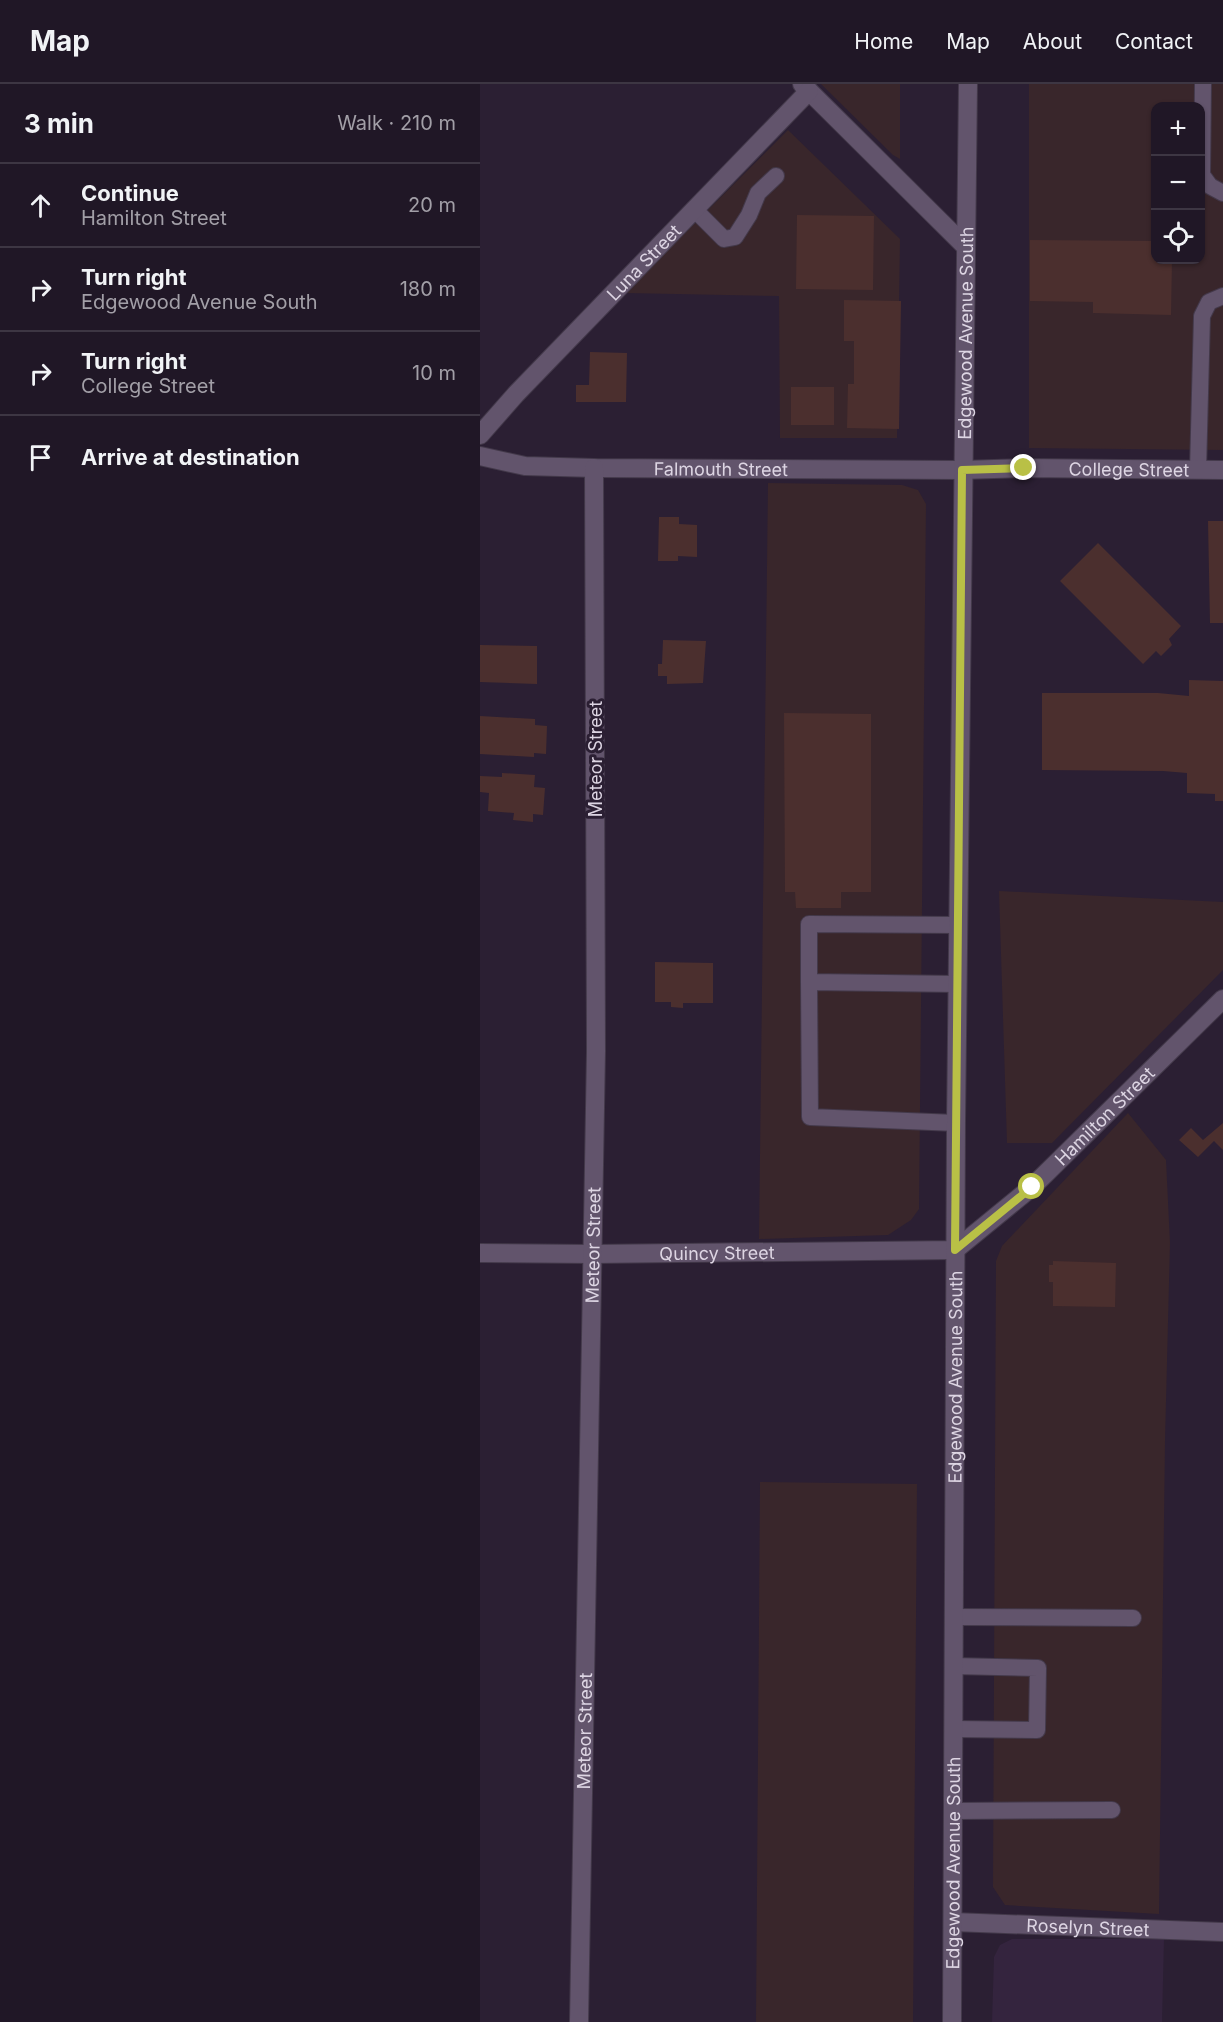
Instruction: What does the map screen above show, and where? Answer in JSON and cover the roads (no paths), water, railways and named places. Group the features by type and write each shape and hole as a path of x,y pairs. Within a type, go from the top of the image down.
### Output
{"street":[{"name":"Edgewood Avenue South","path":"952,2022 956,1123 968,84"},
{"path":"805,87 966,247"},
{"name":"Luna Street","path":"480,435 694,209 805,87"},
{"name":"Falmouth Street","path":"480,456 525,466 962,470"},
{"name":"Meteor Street","path":"579,2022 596,1051 594,468"},
{"name":"College Street","path":"962,470 1024,468 1223,470"},
{"name":"Hamilton Street","path":"955,1250 1032,1187 1220,1007"},
{"name":"Quincy Street","path":"480,1252 592,1254 955,1250"},
{"name":"Roselyn Street","path":"953,1922 1223,1932"}],"lane":[{"path":"1203,84 1202,175 1210,186 1223,193"},
{"path":"694,209 724,239 735,237 758,193 776,176"},
{"path":"1198,470 1202,316 1209,302 1223,296"},
{"path":"956,1123 810,1117 809,924 958,925"},
{"path":"809,982 958,984"},
{"path":"954,1617 1133,1618"},
{"path":"954,1666 1038,1668 1037,1730 954,1729"},
{"path":"953,1810 1112,1810"}]}
